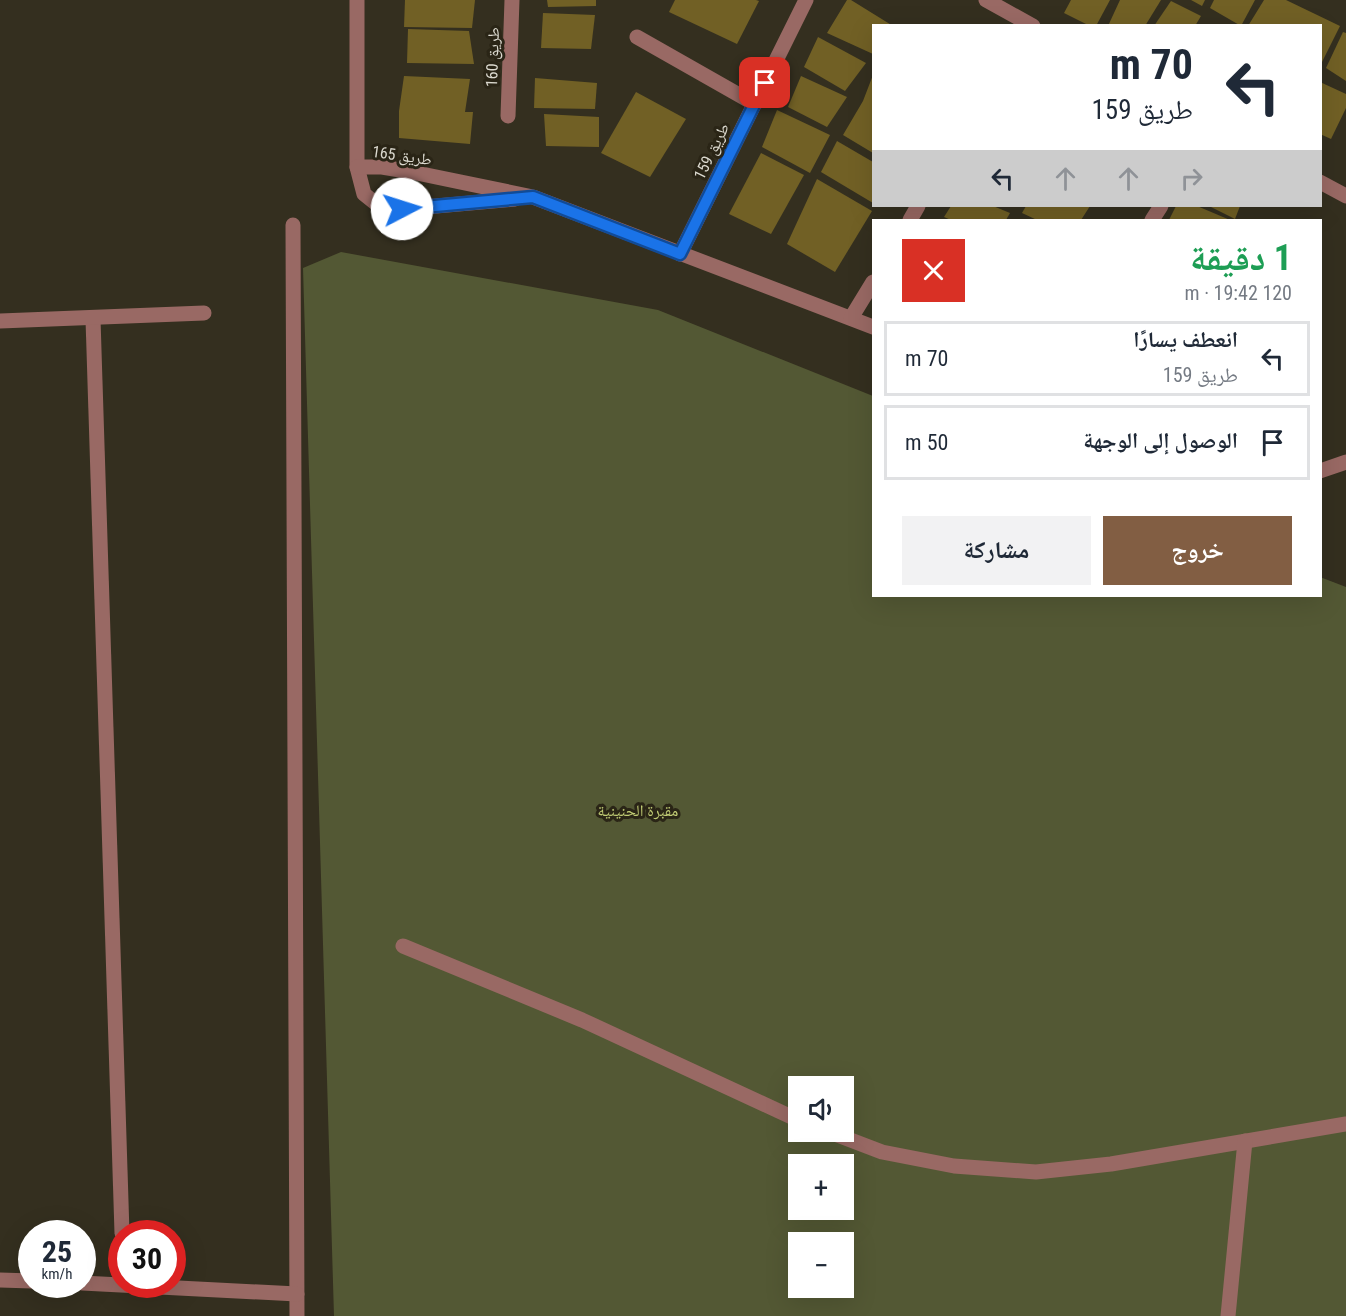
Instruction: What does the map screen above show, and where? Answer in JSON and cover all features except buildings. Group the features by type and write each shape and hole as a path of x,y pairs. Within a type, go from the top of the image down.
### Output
{"street":[{"path":"357,0 357,167"},
{"name":"طريق 160","path":"508,116 512,0"},
{"name":"طريق 159","path":"680,254 806,0"},
{"path":"986,0 1028,24"},
{"path":"637,37 755,104"},
{"name":"طريق 165","path":"533,197 402,209 379,206 364,194 357,167 382,167 412,172 533,197 872,327"},
{"path":"1322,183 1346,196"},
{"path":"292,225 297,1316"},
{"path":"851,318 872,284"},
{"path":"0,321 204,313"},
{"path":"93,319 122,1220"},
{"path":"1322,470 1346,462"},
{"path":"403,946 582,1020 788,1115"},
{"path":"854,1141 882,1152 954,1166 1036,1172 1112,1164 1346,1124"},
{"path":"1228,1316 1245,1141"},
{"path":"0,1280 18,1281"},
{"path":"186,1288 297,1294"}],"green space":[{"name":"مقبرة الحنينية","path":"341,252 658,310 872,396 872,597 1322,597 1322,578 1346,587 1346,1316 334,1316 303,268"}],"route":[{"path":"402,209 533,197 680,254 765,83"}]}
